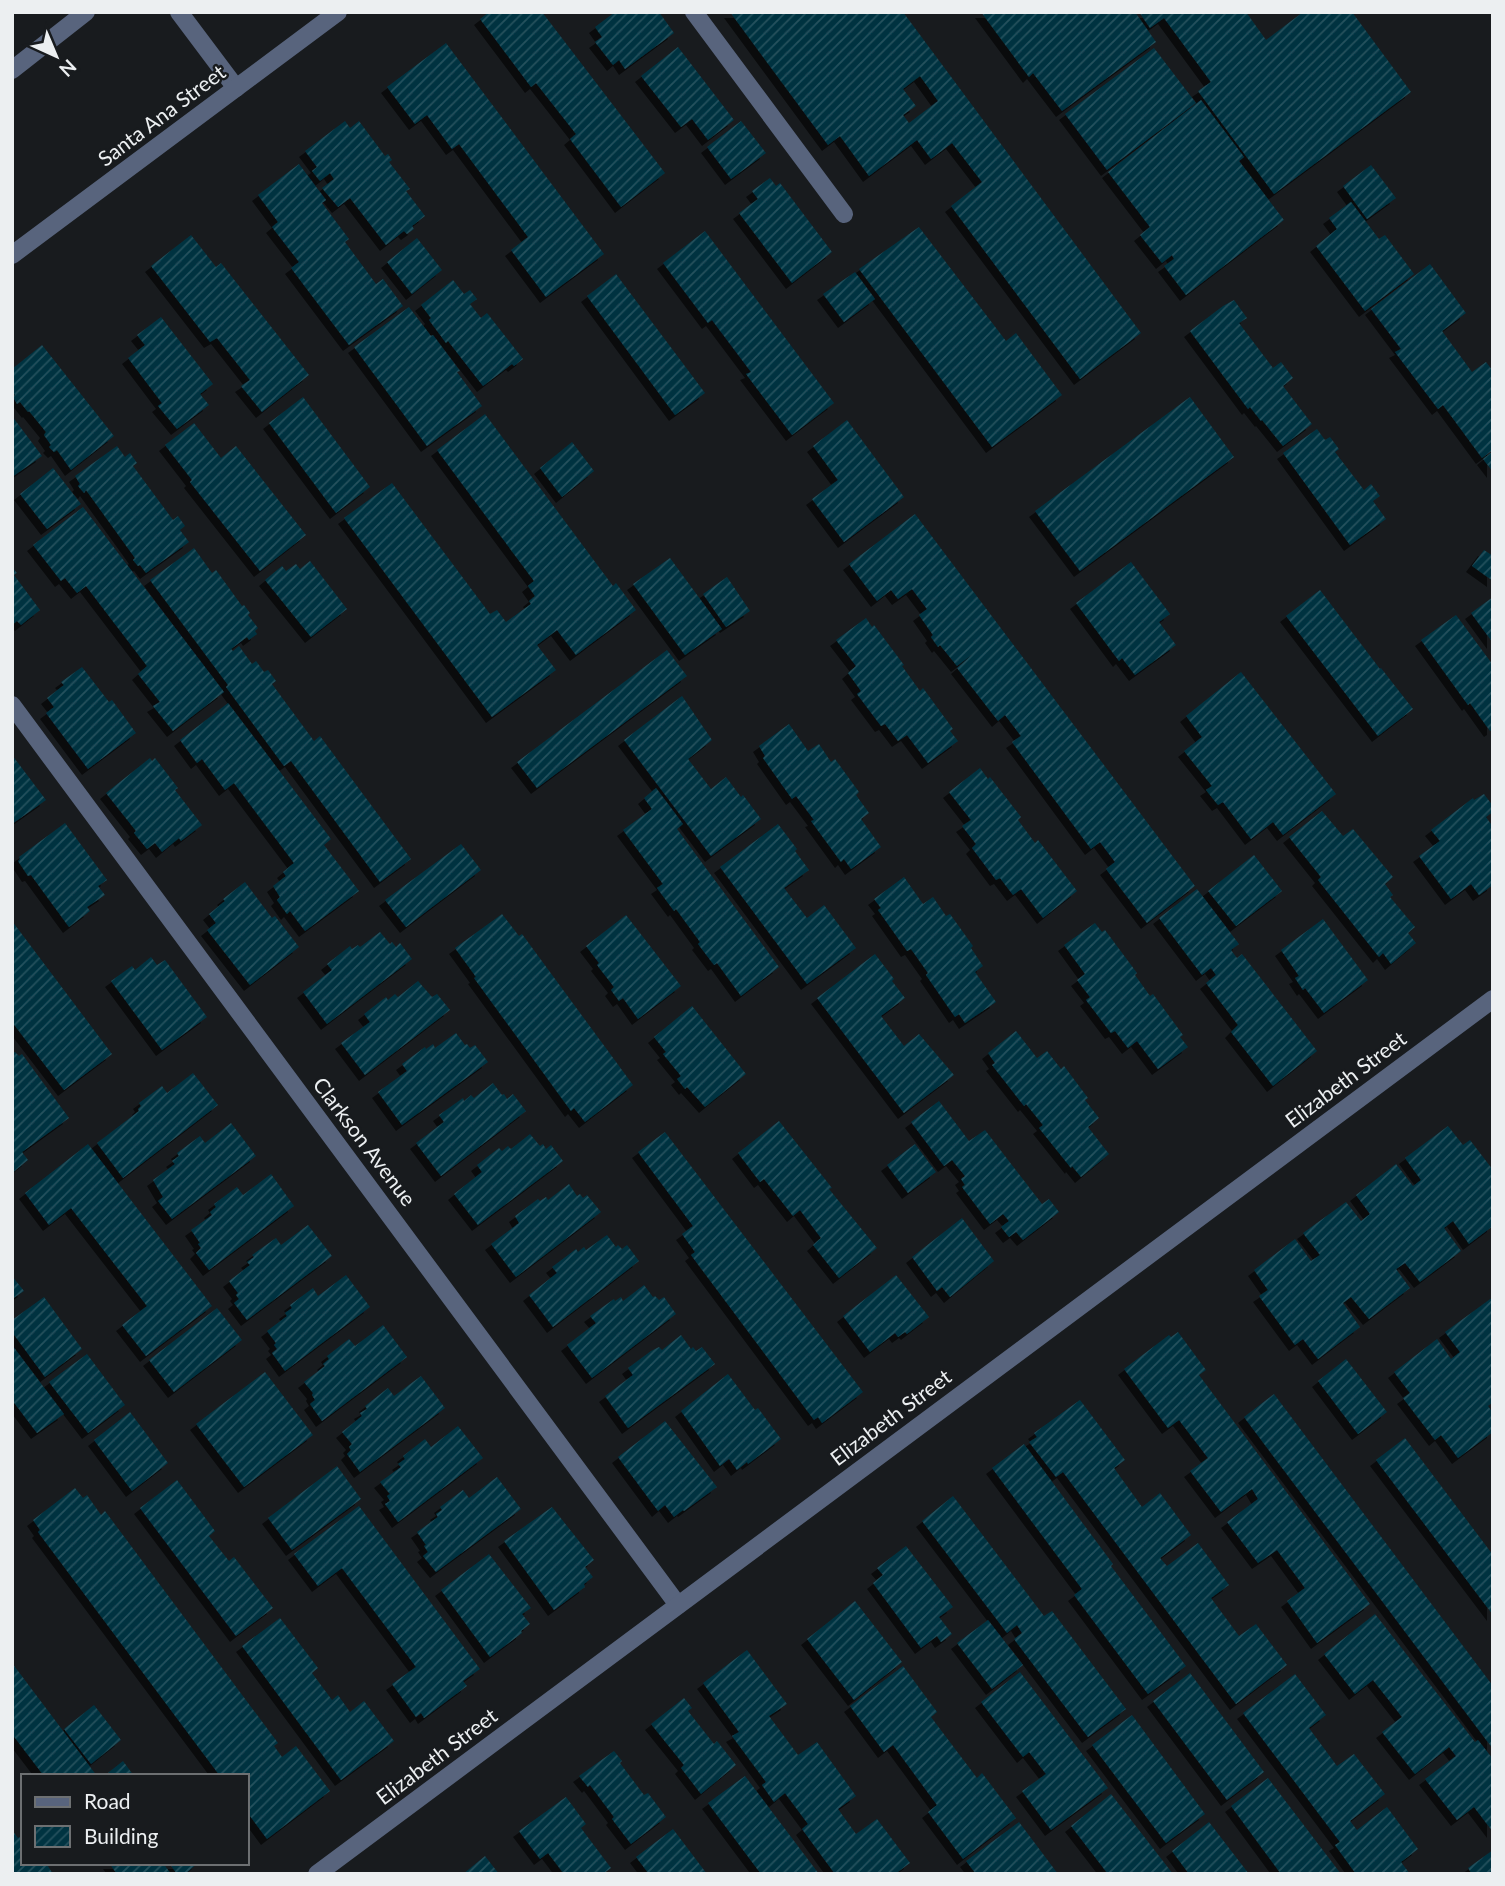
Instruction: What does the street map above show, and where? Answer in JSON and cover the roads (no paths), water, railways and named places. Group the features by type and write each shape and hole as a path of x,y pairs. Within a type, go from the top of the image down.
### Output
{"street":[{"path":"12,70 86,12"},
{"path":"179,12 236,88"},
{"path":"694,12 844,214"},
{"name":"Santa Ana Street","path":"12,255 330,15"},
{"name":"Clarkson Avenue","path":"12,705 678,1605"},
{"name":"Elizabeth Street","path":"317,1874 1493,999"}]}
